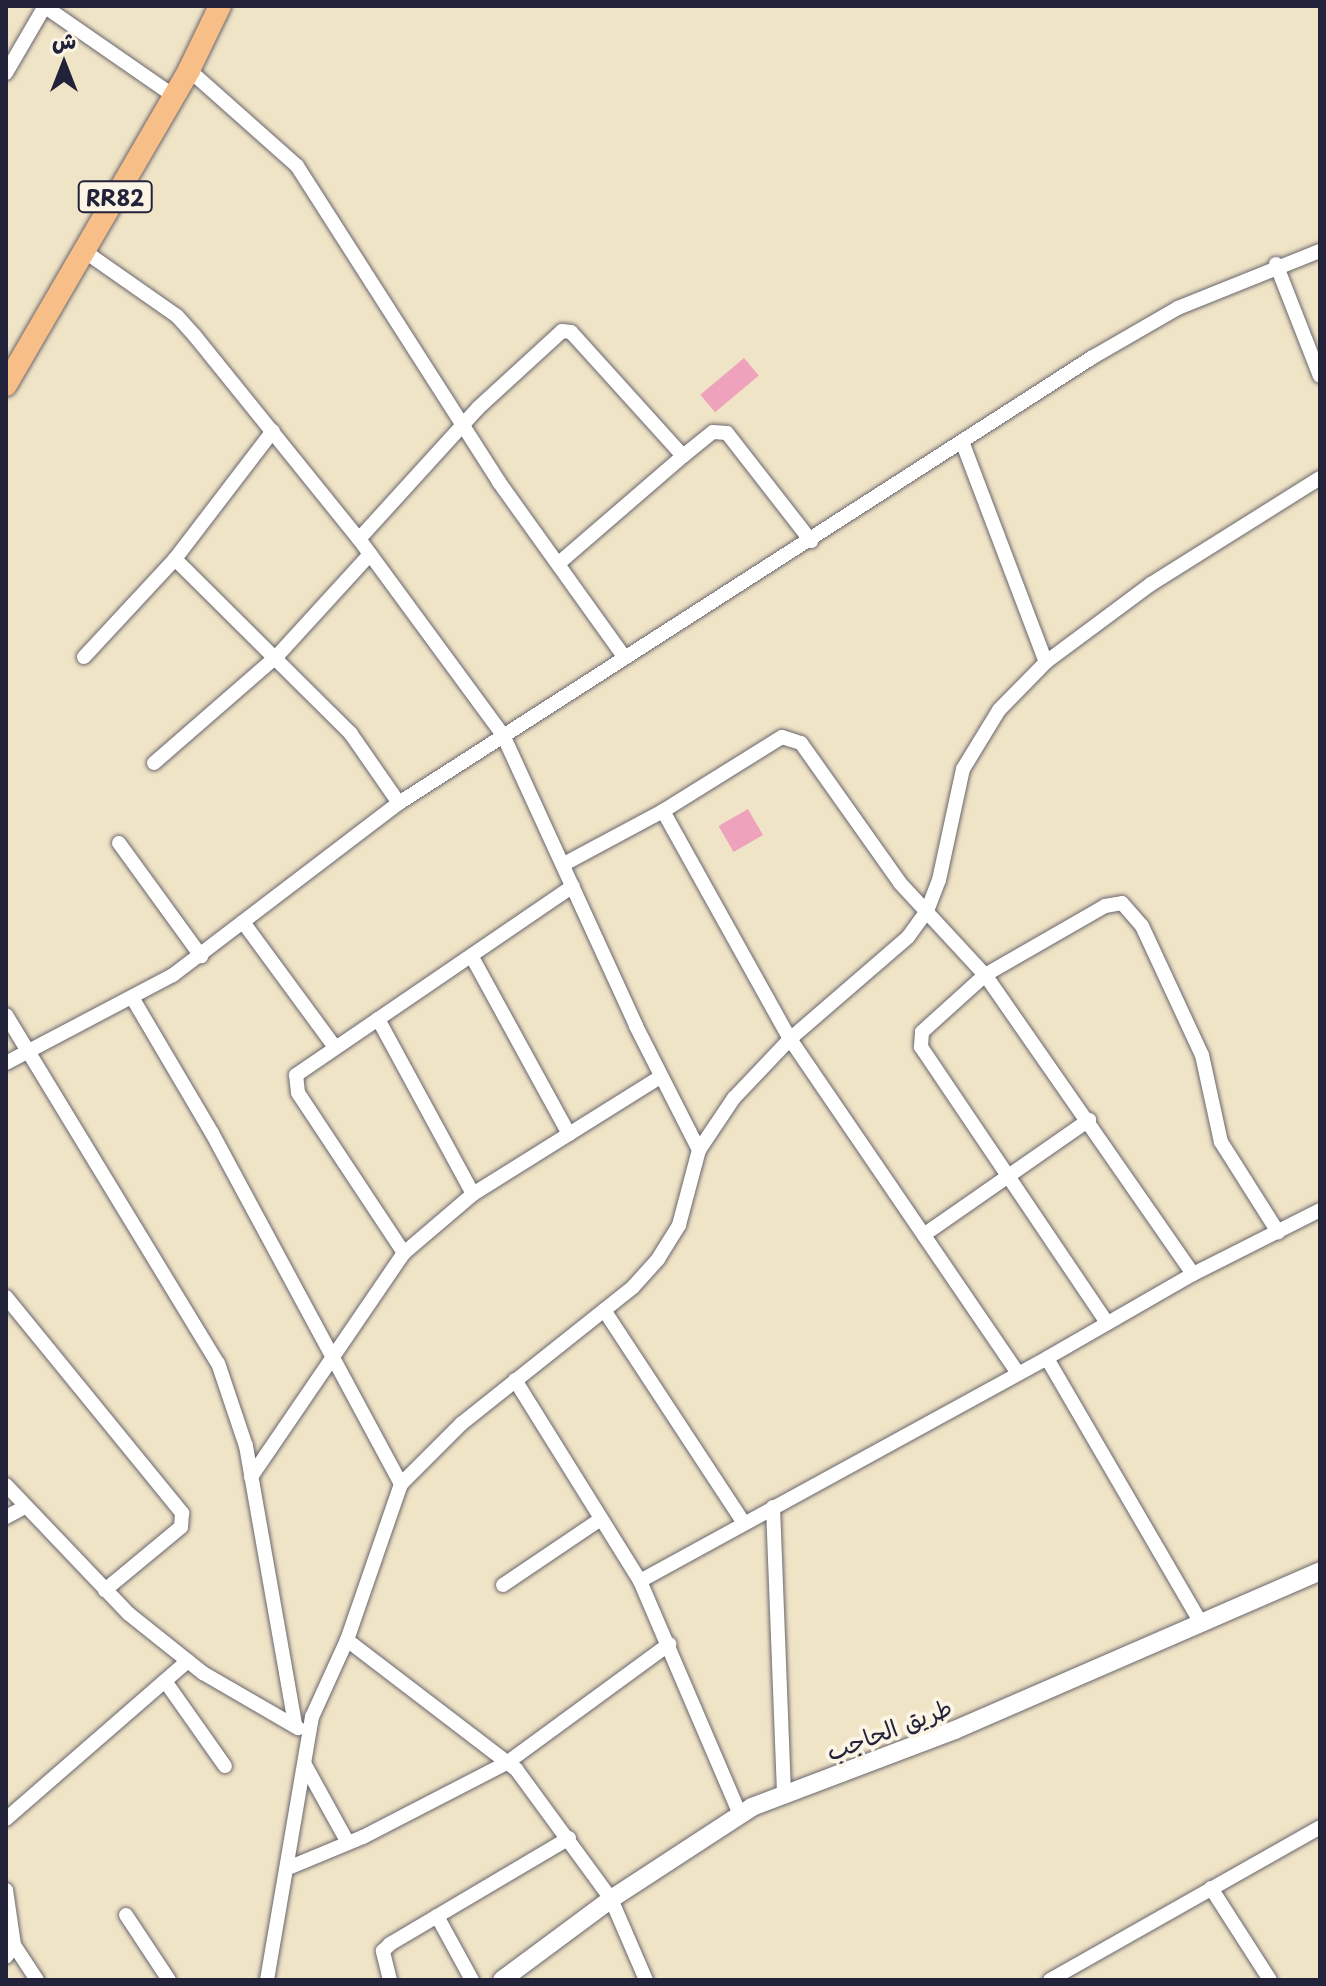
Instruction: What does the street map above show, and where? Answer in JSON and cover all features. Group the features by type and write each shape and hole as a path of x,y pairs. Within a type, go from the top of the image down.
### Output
{"main road":[{"name":"RR82","path":"6,385 189,70 220,6"}],"street":[{"path":"6,73 44,6 174,96"},
{"path":"189,70 276,141 297,166 464,424 623,655"},
{"path":"84,251 177,316 359,539 503,735 660,1077 699,1150"},
{"path":"6,1063 133,999 201,956 399,803 623,655 811,541 1105,350 1178,308 1276,264 1320,251"},
{"path":"1276,264 1320,376"},
{"path":"359,539 464,424 555,335 571,332 683,456"},
{"path":"84,657 175,559 273,431"},
{"path":"559,563 713,432 727,433 811,541"},
{"path":"963,444 1046,662"},
{"path":"267,1980 308,1742 318,1701 347,1640 401,1484 515,1380 633,1287 672,1237 692,1192 699,1150 734,1098 790,1039 887,960 927,911 971,749 999,710 1046,662 1151,584 1320,478"},
{"path":"154,763 277,656 370,554"},
{"path":"175,559 277,656 351,734 399,803"},
{"path":"564,864 663,811 774,741 791,738 801,743 900,883 985,975 1089,1120 1193,1274"},
{"path":"663,811 790,1039 1018,1373"},
{"path":"119,843 201,956"},
{"path":"404,1253 294,1084 296,1075 334,1046 472,957 573,886"},
{"path":"1107,1323 919,1040 985,975 1105,906 1122,903 1131,909 1202,1055 1221,1142 1278,1232"},
{"path":"243,922 334,1046"},
{"path":"472,957 569,1134"},
{"path":"133,999 233,1171 332,1362 401,1484"},
{"path":"6,1015 25,1051 196,1320 218,1363 246,1446 295,1724 308,1742"},
{"path":"378,1019 473,1194"},
{"path":"251,1477 404,1253 473,1194 660,1077"},
{"path":"925,1234 1089,1120"},
{"path":"640,1581 1047,1358 1193,1274 1320,1210"},
{"path":"6,1297 182,1513 181,1527 105,1590"},
{"path":"604,1310 743,1522"},
{"path":"1047,1358 1201,1623"},
{"path":"515,1380 640,1581 740,1814"},
{"path":"6,1485 105,1590 188,1661 253,1706 295,1724"},
{"path":"6,1517 25,1507"},
{"path":"773,1507 784,1793"},
{"path":"503,1585 601,1519"},
{"name":"طريق الحاجب","path":"502,1980 611,1899 740,1814 784,1793 955,1730 1320,1571"},
{"path":"347,1640 508,1762 569,1838 611,1899 646,1980"},
{"path":"288,1868 348,1843 508,1762 669,1644"},
{"path":"6,1819 188,1661"},
{"path":"165,1681 225,1766"},
{"path":"305,1765 348,1843"},
{"path":"1050,1980 1320,1827"},
{"path":"390,1980 383,1951 569,1838"},
{"path":"1211,1888 1270,1980"},
{"path":"6,1890 10,1951 37,1980"},
{"path":"126,1915 169,1980"},
{"path":"437,1916 472,1980"}],"building":[{"path":"744,358 759,376 715,412 700,395"},
{"path":"748,809 763,835 734,852 719,826"}]}
